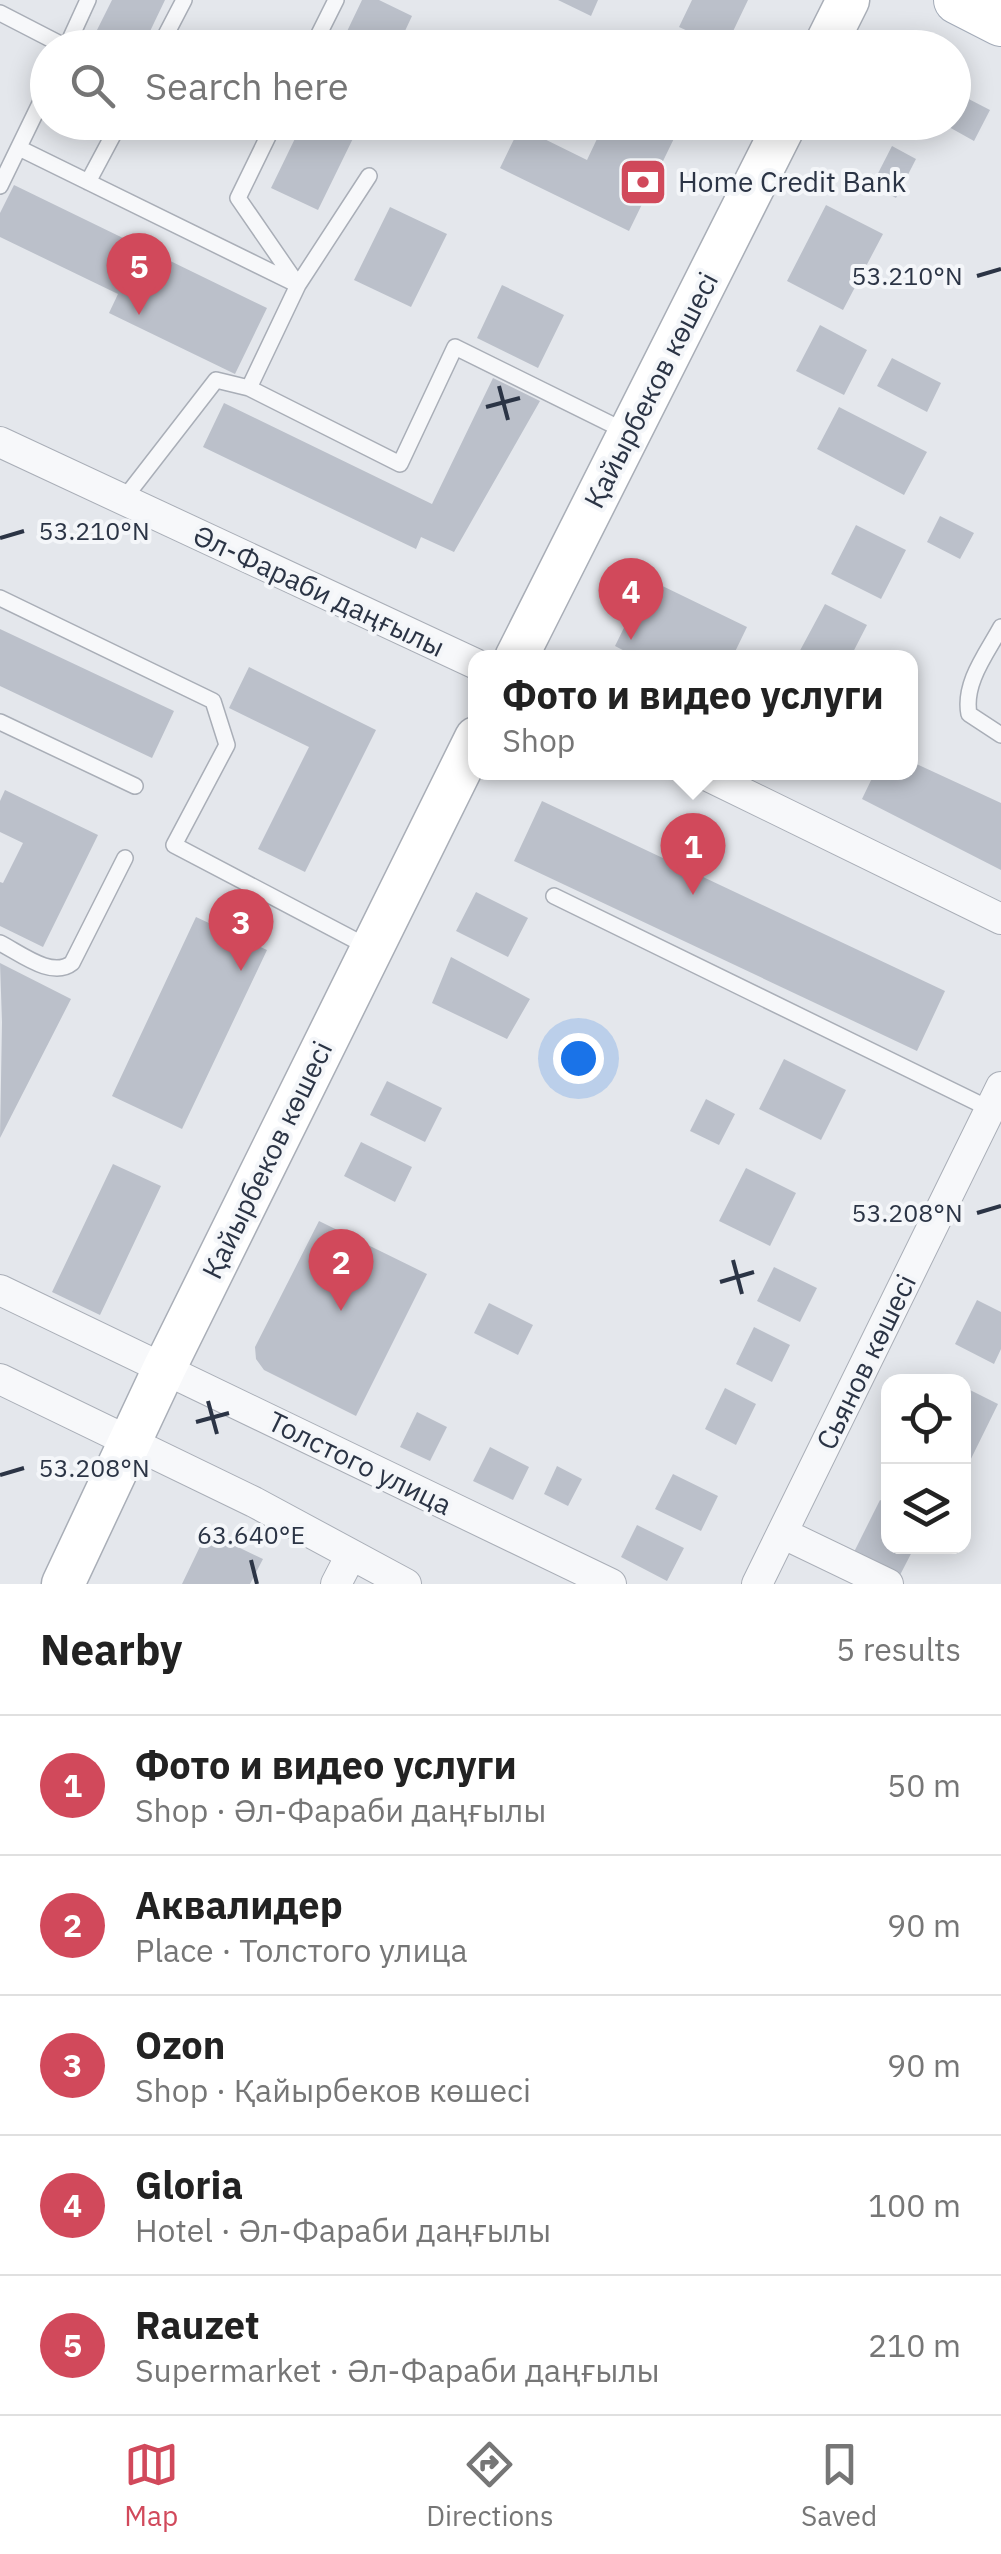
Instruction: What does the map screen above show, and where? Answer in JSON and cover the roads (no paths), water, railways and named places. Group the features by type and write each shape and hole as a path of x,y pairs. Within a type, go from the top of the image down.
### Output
{"main road":[{"path":"833,30 848,0"},
{"path":"958,0 1001,22"},
{"name":"Қайырбеков көшесі","path":"520,650 777,140"},
{"name":"Қайырбеков көшесі","path":"63,1584 164,1369 468,754"}],"street":[{"name":"Әл-Фараби даңғылы","path":"0,442 468,660"},
{"path":"716,780 1001,919"},
{"name":"Сьянов көшесі","path":"757,1584 996,1098"},
{"name":"Толстого улица","path":"0,1290 611,1584"},
{"path":"0,1379 254,1502 406,1584"},
{"path":"782,1533 888,1584"},
{"path":"336,1584 350,1555"}],"lane":[{"path":"74,30 88,0"},
{"path":"168,30 184,0"},
{"path":"321,30 336,0"},
{"path":"0,13 33,30"},
{"path":"0,186 30,124"},
{"path":"88,182 110,140"},
{"path":"266,140 238,198 298,285"},
{"path":"19,148 298,285"},
{"path":"248,388 298,285 369,176"},
{"path":"123,500 216,380 248,388 400,464 456,347 629,433"},
{"path":"0,598 213,701 227,745 174,845 371,949"},
{"path":"1001,627 968,689 966,703 969,714 1001,735"},
{"path":"0,722 135,786"},
{"path":"0,943 54,970 66,969 125,858"},
{"path":"554,896 996,1098"}],"place":[{"name":"Home Credit Bank","path":"643,182"},
{"name":"Rauzet","path":"139,315"},
{"name":"Gloria","path":"631,640"},
{"name":"Фото и видео услуги","path":"693,895"},
{"name":"Ozon","path":"241,971"},
{"name":"Аквалидер","path":"341,1311"}]}
